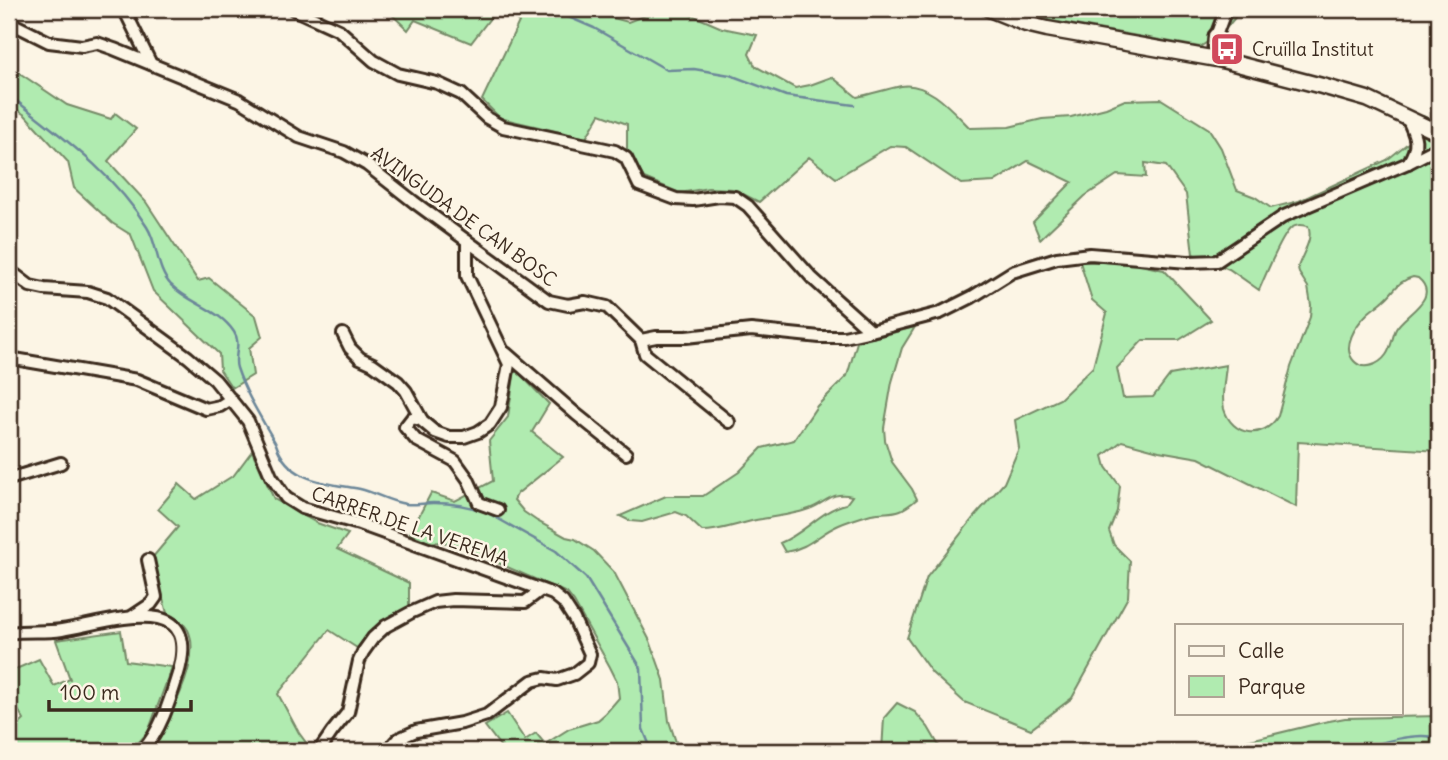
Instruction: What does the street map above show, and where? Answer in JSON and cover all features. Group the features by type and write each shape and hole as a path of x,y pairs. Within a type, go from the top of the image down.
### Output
{"street":[{"path":"124,9 151,64"},
{"path":"293,9 339,30 374,61 398,74 437,83 461,94 487,118 503,127 615,151 626,158 639,185 676,199 735,197 748,206 812,278 871,331"},
{"path":"989,9 1046,29 1222,60 1367,99 1407,118 1432,138"},
{"path":"1222,60 1214,47 1226,9"},
{"name":"AVINGUDA DE CAN BOSC","path":"9,22 49,42 82,46 97,43 239,100 299,137 344,152 367,165 549,301 568,305 585,302 607,307 641,340 645,354 729,422"},
{"path":"1200,56 1216,36"},
{"path":"1408,163 1432,138"},
{"path":"641,340 751,330 844,337 940,313 1012,272 1056,258 1090,254 1188,262 1217,261 1283,216 1425,155 1432,138"},
{"path":"342,334 360,358 398,382 422,420 435,432 449,437 464,437 491,424 501,407 509,364 467,276 467,241"},
{"name":"CARRER DE LA VEREMA","path":"9,270 30,286 88,292 107,298 188,357 215,380 248,421 271,476 286,498 302,508 359,524 553,594 563,602 590,654 588,663 574,674 557,680 544,678 532,681 487,715 462,723 415,731 398,739 387,751"},
{"path":"504,351 626,454"},
{"path":"9,358 137,380 206,409 220,406 231,399"},
{"path":"422,420 412,418 405,427 416,440 455,461 468,479 478,503 498,510"},
{"path":"9,479 61,463"},
{"path":"133,616 151,604 156,597 148,560"},
{"path":"319,751 350,708 363,652 386,626 435,602 525,602 541,590"},
{"path":"9,633 55,632 133,616 165,619 177,632 183,646 182,659 169,702 148,745 142,751"}],"green space":[{"path":"386,9 497,9 471,43 415,20 408,30"},
{"path":"503,9 590,9 628,22 661,9 678,9 722,28 757,35 749,54 755,66 795,88 832,77 857,97 901,86 921,88 948,106 970,128 1009,127 1042,119 1071,117 1125,100 1161,99 1209,129 1221,148 1237,190 1255,197 1271,208 1299,201 1387,160 1413,139 1423,116 1439,123 1439,451 1298,442 1296,507 1199,458 1122,441 1103,456 1106,467 1120,486 1117,511 1109,531 1114,545 1130,561 1128,597 1072,698 1031,729 964,702 932,673 907,638 927,577 1004,483 1019,448 1015,420 1060,399 1093,367 1107,313 1092,300 1080,262 1126,262 1164,270 1211,320 1179,340 1143,340 1117,368 1123,398 1153,397 1170,375 1226,365 1223,398 1228,418 1241,430 1256,432 1272,424 1278,416 1291,367 1310,317 1308,287 1298,267 1309,241 1308,226 1295,226 1287,232 1259,290 1229,269 1193,254 1186,194 1166,166 1145,163 1146,177 1117,175 1085,196 1040,239 1033,222 1072,182 1028,161 994,182 961,184 906,147 890,146 836,178 809,157 759,202 733,189 708,188 680,193 644,178 627,149 627,124 600,114 586,138 500,118 482,100 519,22","holes":["1413,277 1418,278 1424,285 1424,299 1400,323 1386,355 1371,366 1358,364 1350,355 1349,349 1358,324 1400,284"]},
{"path":"1013,9 1147,9 1155,16 1172,9 1242,9 1224,31 1200,47 1041,19"},
{"path":"9,66 67,105 111,119 115,113 136,129 108,161 146,202 198,281 209,278 256,316 262,337 249,348 253,375 232,388 220,370 219,354 153,291 131,235 112,223 74,188 68,162 25,115 9,105"},
{"path":"915,327 902,348 892,382 884,428 892,462 917,499 910,505 899,511 871,514 846,522 808,544 785,552 780,543 829,511 846,504 852,496 838,495 800,512 710,531 702,531 686,516 676,512 642,522 630,521 620,516 666,496 703,496 739,472 762,448 794,440 817,406 847,376 857,342"},
{"path":"515,369 549,404 532,432 563,457 517,494 514,500 524,512 537,521 594,551 614,572 650,641 664,680 669,721 682,751 504,751 485,726 507,713 525,740 536,733 545,744 569,729 598,720 619,698 617,681 567,593 452,543 428,542 410,533 431,493 455,501 493,481 489,441 508,417"},
{"path":"252,451 274,499 317,523 348,534 337,549 409,583 409,606 381,624 357,648 329,630 278,694 310,748 308,751 149,751 173,709 191,658 188,630 179,620 167,613 152,558 178,527 158,509 179,484 196,499 234,475"},
{"path":"121,631 126,661 172,667 148,732 131,751 9,751 9,734 24,720 9,694 9,672 39,659 54,686 70,679 56,640"},
{"path":"897,703 915,712 928,727 942,751 882,751 884,718"},
{"path":"1439,716 1439,751 1228,751 1238,743 1345,718"}],"waterway":[{"path":"550,9 594,28 667,70 694,69 730,75 786,96 854,105"},
{"path":"9,95 84,155 118,189 147,227 162,272 171,285 228,324 236,336 236,364 241,378 282,457 290,466 310,478 360,489 400,503 453,504 486,512 556,551 586,578 641,668 643,729 652,751"},
{"path":"1358,751 1387,741 1410,737 1439,739"}],"place":[{"name":"Cruïlla Institut","path":"1227,49"}]}
